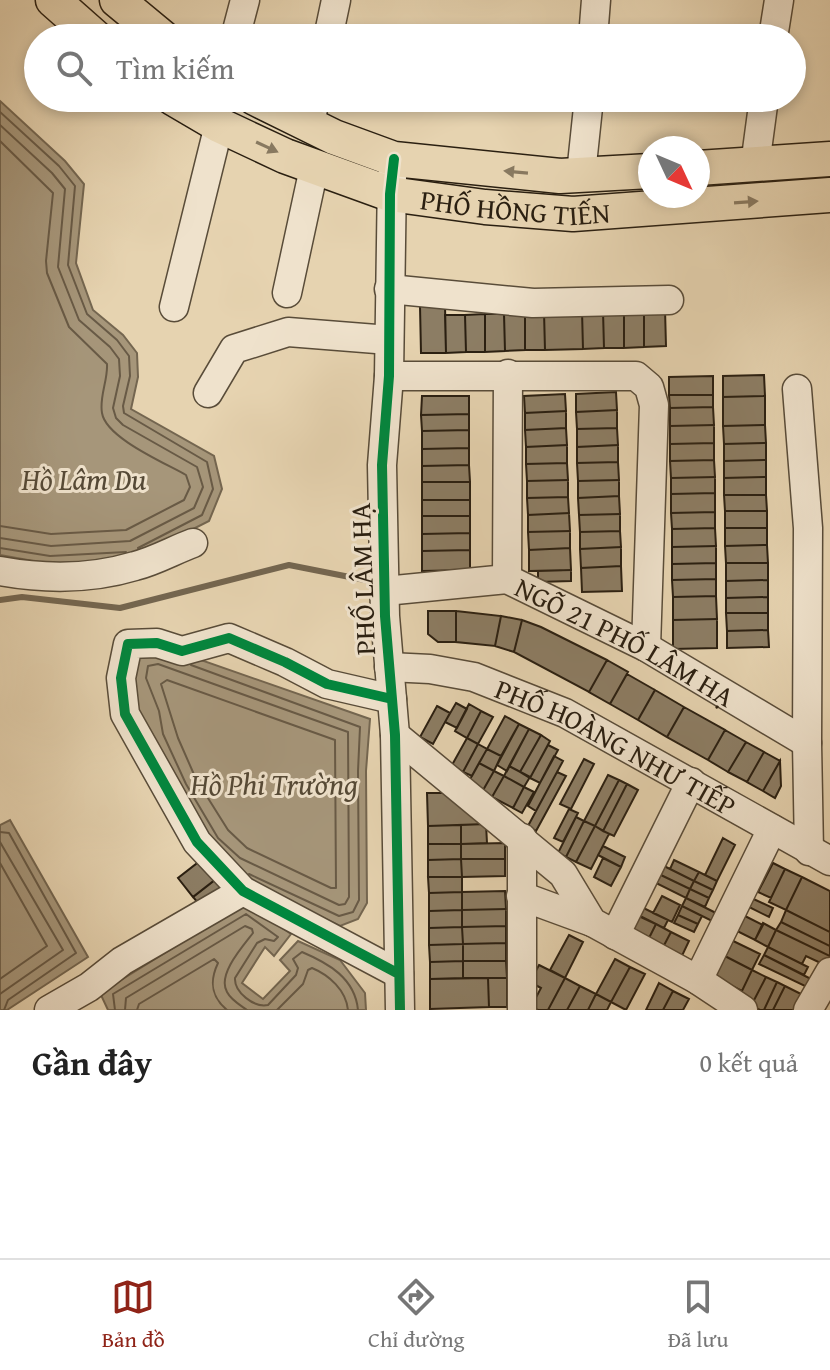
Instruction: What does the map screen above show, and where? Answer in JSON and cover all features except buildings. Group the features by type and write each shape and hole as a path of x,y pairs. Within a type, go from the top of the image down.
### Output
{"main road":[{"path":"53,0 80,24"},
{"path":"117,0 146,24"},
{"name":"PHỐ HỒNG TIẾN","path":"197,112 314,168 390,194 485,207 573,214 830,195"},
{"name":"PHỐ HỒNG TIẾN","path":"312,112 394,159 560,176 638,172"},
{"path":"710,167 830,159"}],"street":[{"path":"239,24 245,0"},
{"path":"331,24 336,0"},
{"path":"594,24 596,0"},
{"path":"775,24 779,0"},
{"path":"581,174 588,112"},
{"path":"755,165 762,112"},
{"path":"174,307 219,125"},
{"name":"PHỐ LÂM HẠ","path":"394,159 390,194 389,376 382,465 385,591 395,735 400,1010"},
{"path":"287,293 314,168"},
{"path":"389,289 533,303 669,300"},
{"path":"208,393 234,349 288,332 389,340"},
{"path":"507,579 508,374"},
{"path":"389,376 636,376 649,387 654,405 646,647"},
{"path":"797,389 819,528 807,743 820,856"},
{"path":"0,571 79,577 136,566 193,543"},
{"name":"NGÕ 21 PHỐ LÂM HẠ","path":"385,591 507,579 646,647 807,743"},
{"path":"392,699 327,684 229,638 182,651 157,643 128,644 121,678 125,714 197,842 243,891 399,974"},
{"name":"PHỐ HOÀNG NHƯ TIẾP","path":"389,667 452,671 502,686 594,727 820,856"},
{"path":"395,735 563,874 603,928"},
{"path":"603,928 691,782"},
{"path":"698,980 772,829"},
{"path":"522,838 522,1010"},
{"path":"49,1010 89,987 122,961 243,891"},
{"path":"521,896 603,928 698,980 743,1010"}],"water":[{"name":"Hồ Lâm Du","path":"0,101 65,161 84,184 76,263 93,310 123,335 137,353 138,377 131,409 214,456 222,489 209,521 134,559 50,564 0,555"},
{"name":"Hồ Phi Trường","path":"158,645 370,719 366,771 367,903 358,919 340,926 229,873 141,717 127,679 131,651"},
{"path":"10,820 88,957 7,1010 0,1010 0,825"},
{"path":"246,903 291,934 274,956 265,947 242,983 263,999 290,971 280,960 298,941 340,960 365,993 366,1010 108,1010 100,993"}],"waterway":[{"path":"0,600 22,597 120,608 289,565 375,582"}],"cycle path":[{"path":"394,159 390,194 389,376 382,465 385,616 395,735 400,1010"},
{"path":"392,699 327,684 229,638 182,651 157,643 128,644 121,678 125,714 197,842 243,891 399,974"}]}
